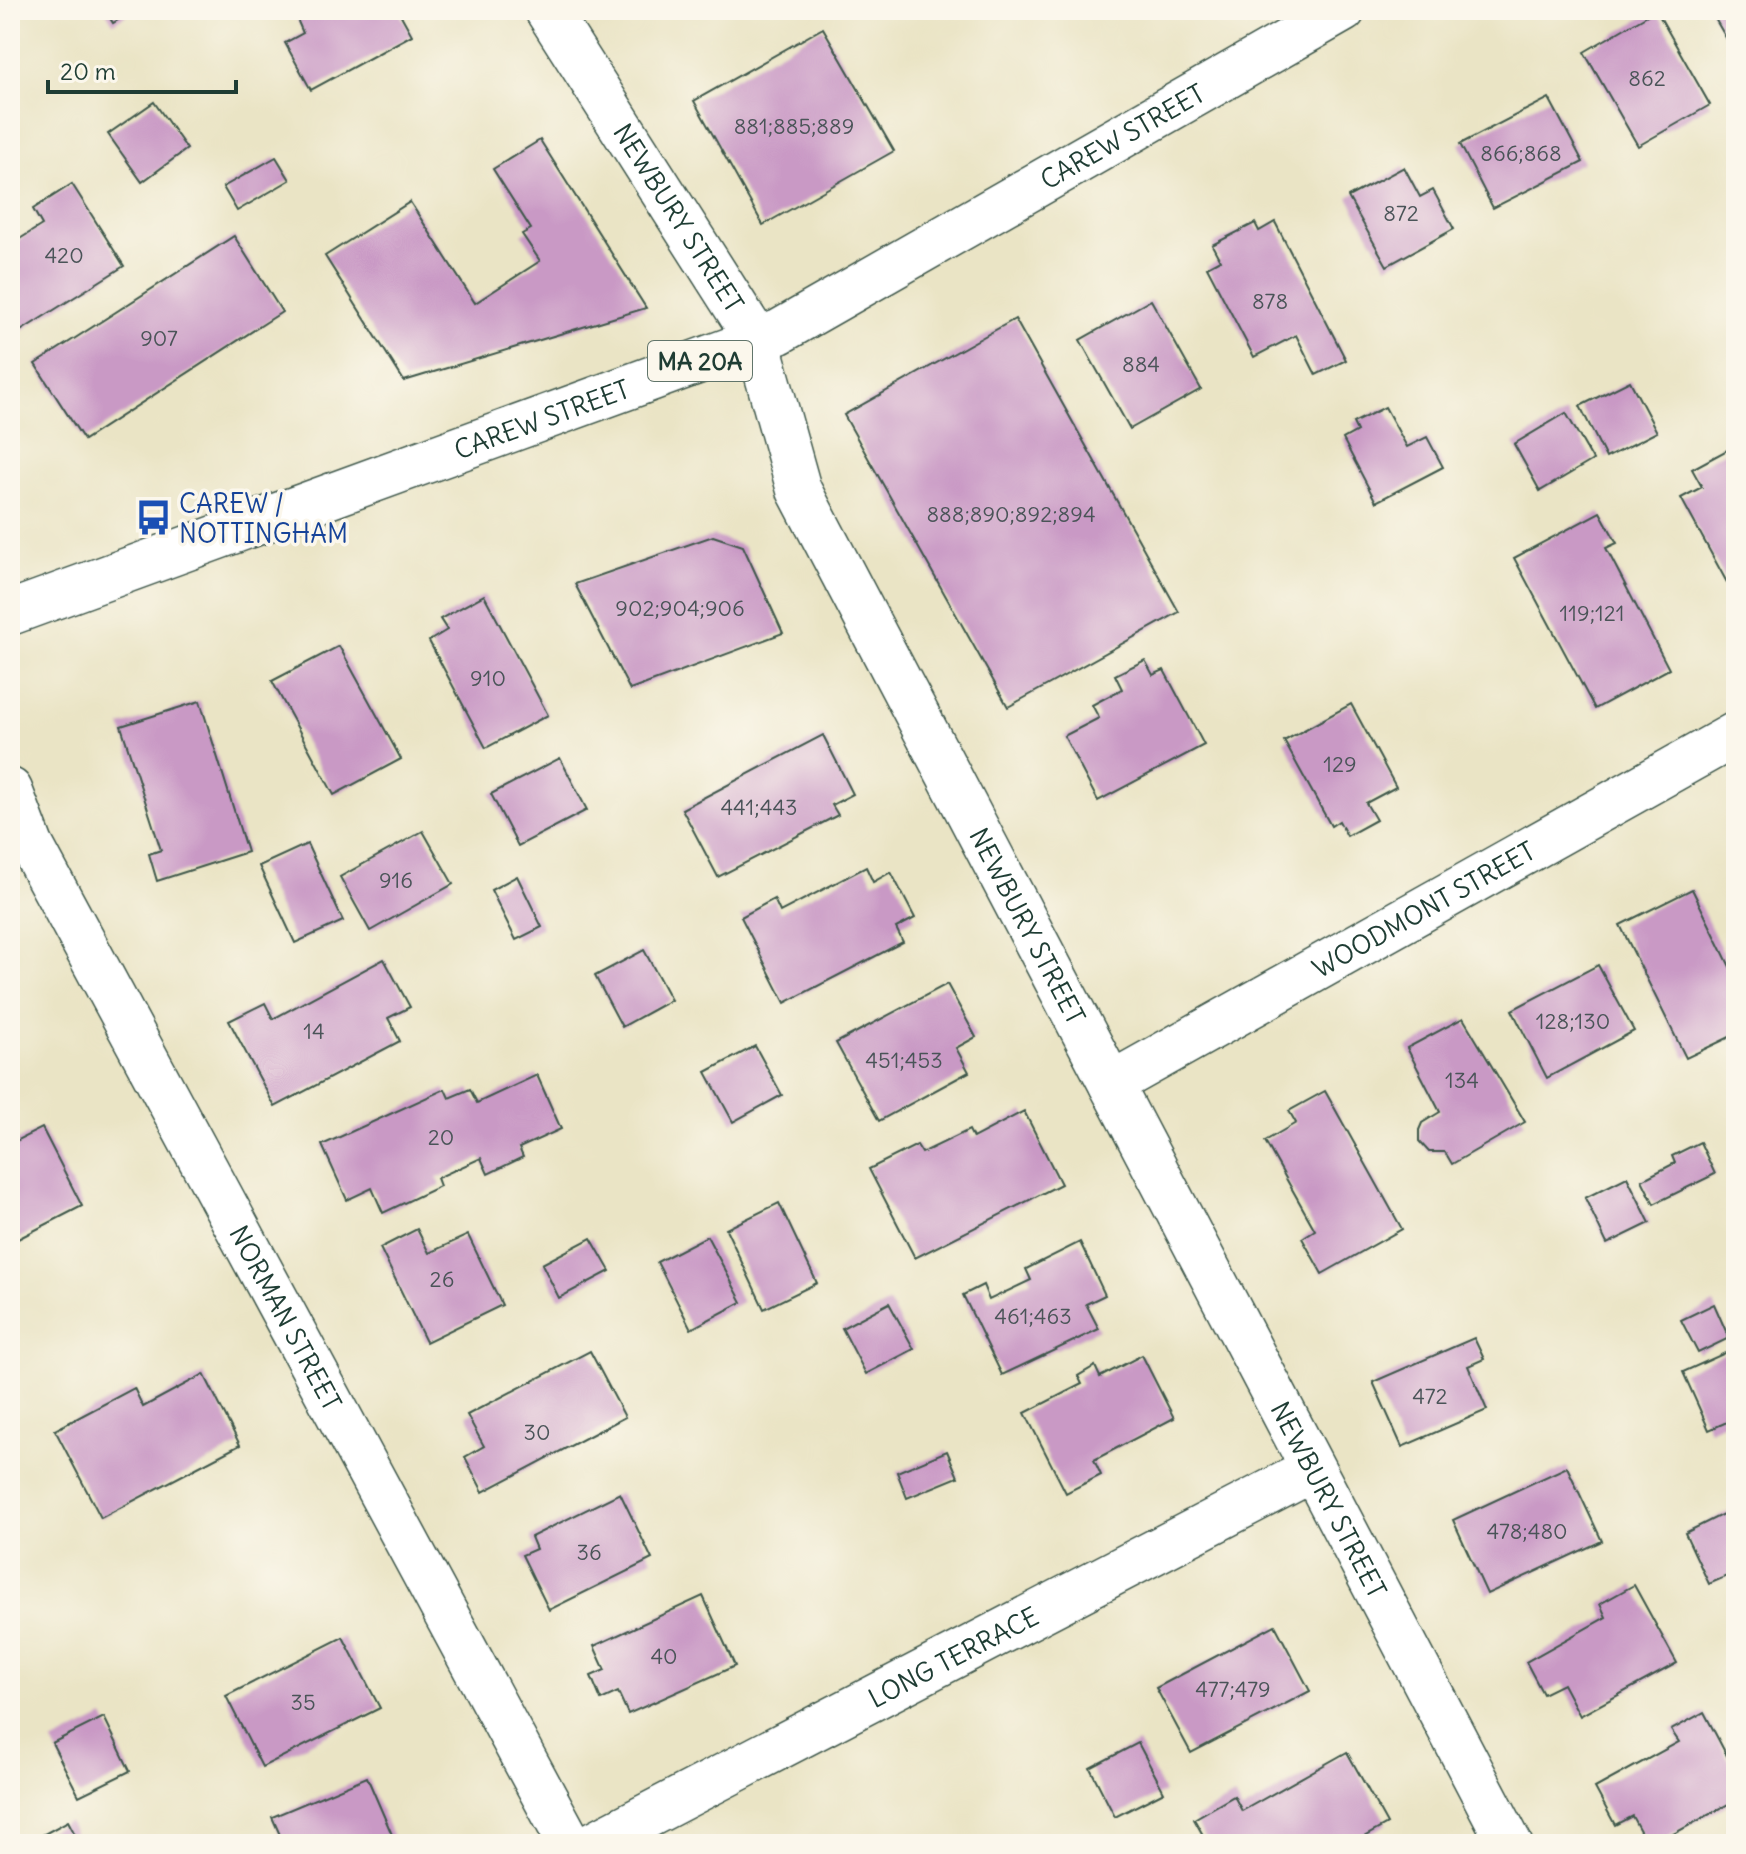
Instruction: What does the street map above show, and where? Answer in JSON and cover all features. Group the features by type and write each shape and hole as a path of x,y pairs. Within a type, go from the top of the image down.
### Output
{"street":[{"name":"NEWBURY STREET","path":"547,10 757,340 799,490 1510,1844"},
{"name":"CAREW STREET","path":"10,613 779,332 1343,10"},
{"name":"WOODMONT STREET","path":"1111,1084 1735,736"},
{"name":"NORMAN STREET","path":"10,790 31,845 570,1844"},
{"name":"LONG TERRACE","path":"593,1844 1312,1470"}],"building":[{"path":"105,10 134,10 113,23"},
{"path":"293,10 398,10 412,35 311,90 285,43 303,33"},
{"path":"1656,10 1710,105 1638,146 1584,52"},
{"path":"1710,10 1736,10 1736,55"},
{"path":"823,28 894,151 763,225 694,101"},
{"path":"1549,98 1583,162 1493,208 1460,144"},
{"path":"154,102 187,149 142,182 108,134"},
{"path":"540,140 646,308 404,381 325,256 410,202 475,303 540,261 522,234 531,229 493,169"},
{"path":"276,157 290,180 237,211 223,187"},
{"path":"1404,167 1420,197 1433,190 1454,229 1387,266 1348,197"},
{"path":"72,184 124,266 19,332 10,318 10,245 42,225 33,209"},
{"path":"1275,222 1346,360 1316,375 1296,335 1254,357 1207,267 1220,260 1212,245 1255,223 1259,231"},
{"path":"234,236 282,312 84,440 35,364"},
{"path":"1151,300 1201,389 1130,429 1080,340"},
{"path":"1015,319 1179,612 1008,707 844,415"},
{"path":"1630,381 1657,432 1606,458 1580,406"},
{"path":"1385,407 1407,447 1427,437 1443,467 1376,502 1343,439 1357,431 1353,423"},
{"path":"1566,413 1593,460 1540,491 1514,444"},
{"path":"1727,450 1736,464 1736,599 1681,498 1702,487 1692,469"},
{"path":"1600,512 1617,543 1606,548 1669,669 1595,709 1514,558"},
{"path":"713,536 743,546 783,633 630,690 575,584"},
{"path":"484,595 548,715 486,748 429,641 447,630 440,619"},
{"path":"339,646 401,759 334,795 272,681"},
{"path":"1145,660 1153,675 1164,670 1204,745 1098,801 1064,736 1099,718 1092,705 1122,689 1115,675"},
{"path":"200,701 247,852 157,881 149,854 161,850 121,726"},
{"path":"1351,704 1396,787 1366,803 1376,820 1347,836 1339,821 1331,826 1284,741"},
{"path":"823,735 853,794 832,805 838,815 718,877 682,809"},
{"path":"560,758 587,810 518,846 491,794"},
{"path":"423,831 453,884 370,931 340,877"},
{"path":"307,844 343,921 295,943 259,866"},
{"path":"866,867 873,882 891,872 915,918 896,928 903,942 785,1003 741,917 774,899 780,912"},
{"path":"517,876 542,927 516,940 491,890"},
{"path":"1692,889 1736,979 1736,1034 1686,1058 1620,925"},
{"path":"644,950 671,1000 622,1027 595,976"},
{"path":"384,959 410,1007 388,1018 400,1041 275,1107 229,1021 265,1003 273,1019"},
{"path":"1598,965 1634,1031 1547,1078 1512,1010"},
{"path":"947,984 976,1037 956,1048 969,1072 879,1121 836,1043"},
{"path":"1463,1018 1525,1122 1452,1164 1445,1152 1429,1152 1419,1141 1422,1123 1440,1112 1407,1048"},
{"path":"755,1046 782,1095 733,1122 706,1072"},
{"path":"537,1075 561,1129 519,1148 523,1157 488,1174 481,1158 437,1178 440,1186 383,1213 372,1188 347,1200 322,1145 445,1089 449,1098 470,1089 477,1103"},
{"path":"1325,1091 1402,1229 1322,1274 1302,1238 1315,1230 1265,1141 1296,1123 1289,1111"},
{"path":"1024,1111 1061,1184 915,1258 869,1169 917,1145 922,1153 969,1130 973,1138"},
{"path":"42,1128 82,1206 10,1243 10,1144"},
{"path":"1700,1142 1715,1174 1654,1204 1642,1180 1675,1163 1672,1156"},
{"path":"1627,1177 1650,1223 1607,1244 1585,1198"},
{"path":"779,1203 817,1283 764,1309 726,1229"},
{"path":"417,1229 429,1253 468,1235 502,1305 426,1342 380,1248"},
{"path":"707,1236 742,1302 691,1329 657,1262"},
{"path":"591,1238 610,1271 559,1298 542,1264"},
{"path":"1080,1242 1105,1295 1086,1304 1099,1329 1002,1375 963,1295 983,1285 989,1300 1031,1280 1026,1269"},
{"path":"889,1303 914,1349 866,1374 842,1328"},
{"path":"1714,1304 1729,1338 1698,1353 1681,1320"},
{"path":"1474,1338 1484,1359 1468,1366 1487,1410 1402,1447 1373,1382"},
{"path":"1734,1349 1736,1418 1709,1430 1683,1372"},
{"path":"590,1351 625,1417 483,1492 465,1457 484,1446 467,1415"},
{"path":"1142,1355 1174,1418 1094,1460 1101,1475 1066,1493 1025,1413 1082,1384 1078,1376 1095,1366 1100,1377"},
{"path":"204,1374 240,1445 101,1518 55,1430 134,1388 143,1407"},
{"path":"947,1451 958,1477 907,1498 897,1472"},
{"path":"1567,1467 1602,1541 1487,1594 1453,1520"},
{"path":"620,1493 652,1559 549,1610 522,1555 536,1549 531,1537"},
{"path":"1733,1509 1736,1515 1736,1572 1709,1584 1685,1533"},
{"path":"1634,1585 1677,1663 1580,1716 1563,1684 1543,1694 1526,1662 1606,1617 1600,1604"},
{"path":"703,1596 735,1666 628,1714 618,1692 601,1700 591,1676 605,1670 594,1646"},
{"path":"1275,1625 1310,1691 1191,1753 1156,1688"},
{"path":"343,1637 380,1708 262,1767 226,1696"},
{"path":"1704,1712 1736,1773 1736,1800 1655,1844 1647,1844 1632,1816 1615,1825 1595,1788 1679,1742 1671,1730"},
{"path":"104,1717 130,1771 79,1796 52,1743"},
{"path":"1138,1743 1164,1792 1115,1817 1090,1768"},
{"path":"1347,1752 1387,1824 1351,1844 1208,1844 1194,1819 1234,1796 1242,1811"},
{"path":"367,1777 393,1837 374,1844 284,1844 272,1817"},
{"path":"68,1821 80,1844 26,1844"}],"place":[{"name":"CAREW / NOTTINGHAM","path":"153,518"}]}
